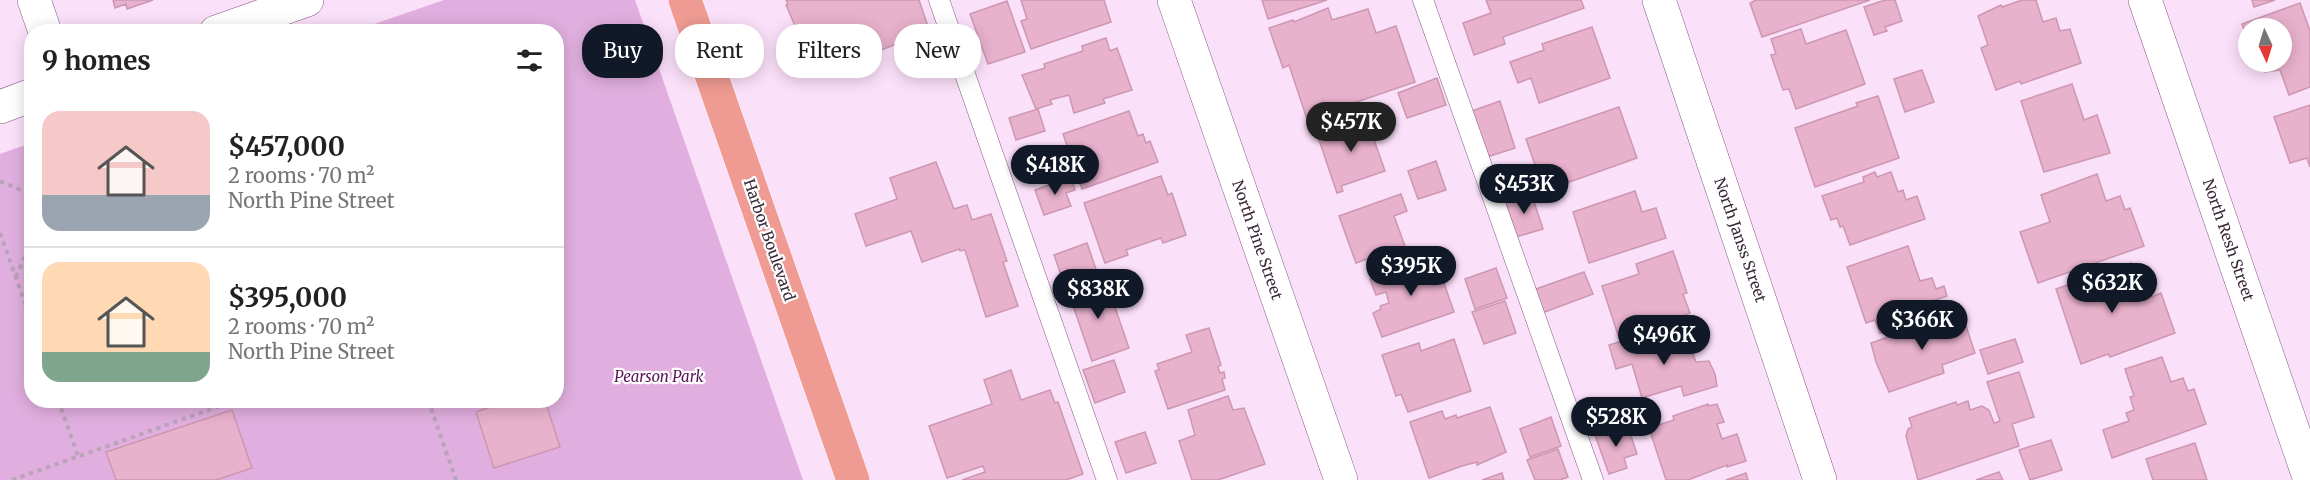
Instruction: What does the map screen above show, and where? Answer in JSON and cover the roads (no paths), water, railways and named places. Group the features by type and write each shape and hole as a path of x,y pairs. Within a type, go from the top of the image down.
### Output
{"main road":[{"name":"Harbor Boulevard","path":"685,0 853,480"}],"street":[{"path":"34,0 42,24"},
{"path":"239,24 307,0"},
{"name":"North Pine Street","path":"1174,0 1341,480"},
{"name":"North Janss Street","path":"1659,0 1820,480"},
{"name":"North Resh Street","path":"2145,0 2310,480"},
{"path":"0,106 24,98"}],"lane":[{"path":"939,0 1107,480"},
{"path":"1423,0 1593,480"}],"park label":[{"name":"Pearson Park","path":"659,377"}]}
